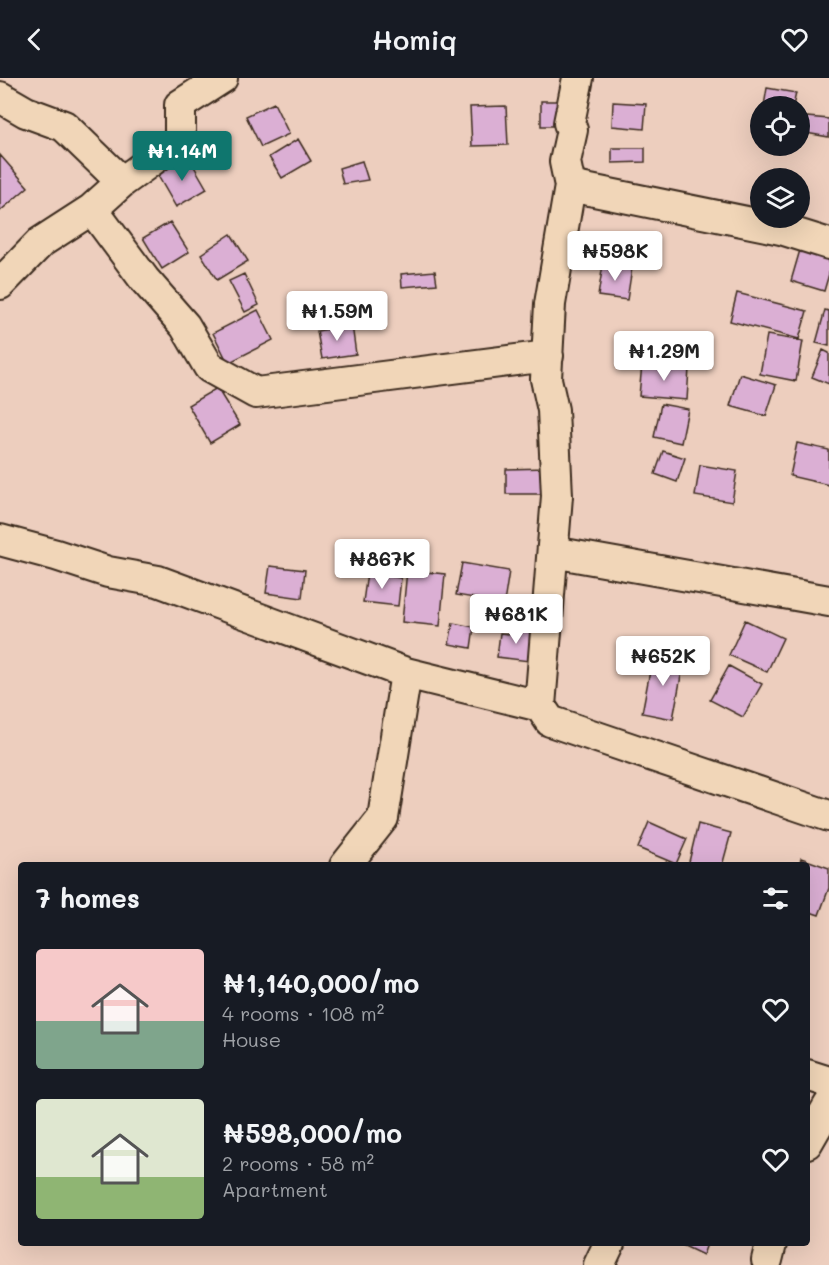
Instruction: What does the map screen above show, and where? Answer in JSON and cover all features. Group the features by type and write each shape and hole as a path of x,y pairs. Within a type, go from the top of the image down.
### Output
{"street":[{"path":"0,284 41,242 92,209 122,182 180,140 180,105 222,78"},
{"path":"578,78 569,123 572,130 565,162 570,186 550,304 546,379 553,410 557,496 540,706 550,721 829,816"},
{"path":"0,97 26,112 64,126 122,182"},
{"path":"570,186 781,229 829,244"},
{"path":"92,209 144,279 185,326 209,367 256,393 548,357"},
{"path":"0,540 56,555 108,573 158,581 179,587 406,673 540,706"},
{"path":"553,552 829,601"},
{"path":"348,862 383,818 406,673"},
{"path":"810,1076 829,1082"},
{"path":"810,1138 829,1105"},
{"path":"599,1265 608,1246"}],"building":[{"path":"767,88 796,93 795,96 766,96"},
{"path":"541,101 557,101 557,126 541,126"},
{"path":"613,102 646,104 644,129 612,126"},
{"path":"274,103 289,134 261,147 246,116"},
{"path":"506,106 508,145 472,146 470,107"},
{"path":"810,117 829,119 829,137 810,134"},
{"path":"298,139 311,161 282,178 269,157"},
{"path":"612,148 645,148 645,162 612,163"},
{"path":"0,155 28,187 0,211"},
{"path":"188,156 207,189 176,207 157,174"},
{"path":"362,161 368,180 343,184 339,168"},
{"path":"170,222 189,252 162,269 143,238"},
{"path":"231,234 248,261 217,280 201,254"},
{"path":"800,250 829,258 829,274 824,291 791,281"},
{"path":"603,264 632,268 627,300 598,296"},
{"path":"435,271 437,284 402,287 401,274"},
{"path":"244,274 259,305 245,312 229,281"},
{"path":"737,293 807,311 799,339 730,321"},
{"path":"258,310 273,340 228,363 213,333"},
{"path":"825,310 829,311 829,346 816,343"},
{"path":"352,325 356,354 322,359 317,331"},
{"path":"767,335 803,341 796,381 760,374"},
{"path":"823,350 829,353 829,384 812,377"},
{"path":"642,364 689,368 687,400 639,396"},
{"path":"740,374 776,385 766,416 730,406"},
{"path":"217,388 240,425 210,443 188,405"},
{"path":"661,404 688,409 681,443 654,437"},
{"path":"797,443 829,450 829,485 790,476"},
{"path":"663,451 685,458 677,482 655,474"},
{"path":"700,465 737,471 732,502 695,496"},
{"path":"547,468 547,494 506,494 506,469"},
{"path":"462,563 509,571 504,603 456,595"},
{"path":"270,566 305,570 302,598 266,593"},
{"path":"407,570 445,574 440,626 402,622"},
{"path":"367,573 401,578 398,606 363,602"},
{"path":"745,620 783,638 767,672 729,655"},
{"path":"453,623 474,627 471,648 449,644"},
{"path":"521,627 532,629 529,661 497,657 500,633 520,635"},
{"path":"653,655 684,660 673,719 642,713"},
{"path":"729,666 762,684 743,717 710,700"},
{"path":"649,822 687,839 677,862 671,862 638,848"},
{"path":"698,824 731,833 723,862 689,862"},
{"path":"801,858 829,868 829,888 819,915 810,912 810,862 800,862"},
{"path":"684,1246 706,1246 703,1255"}]}
